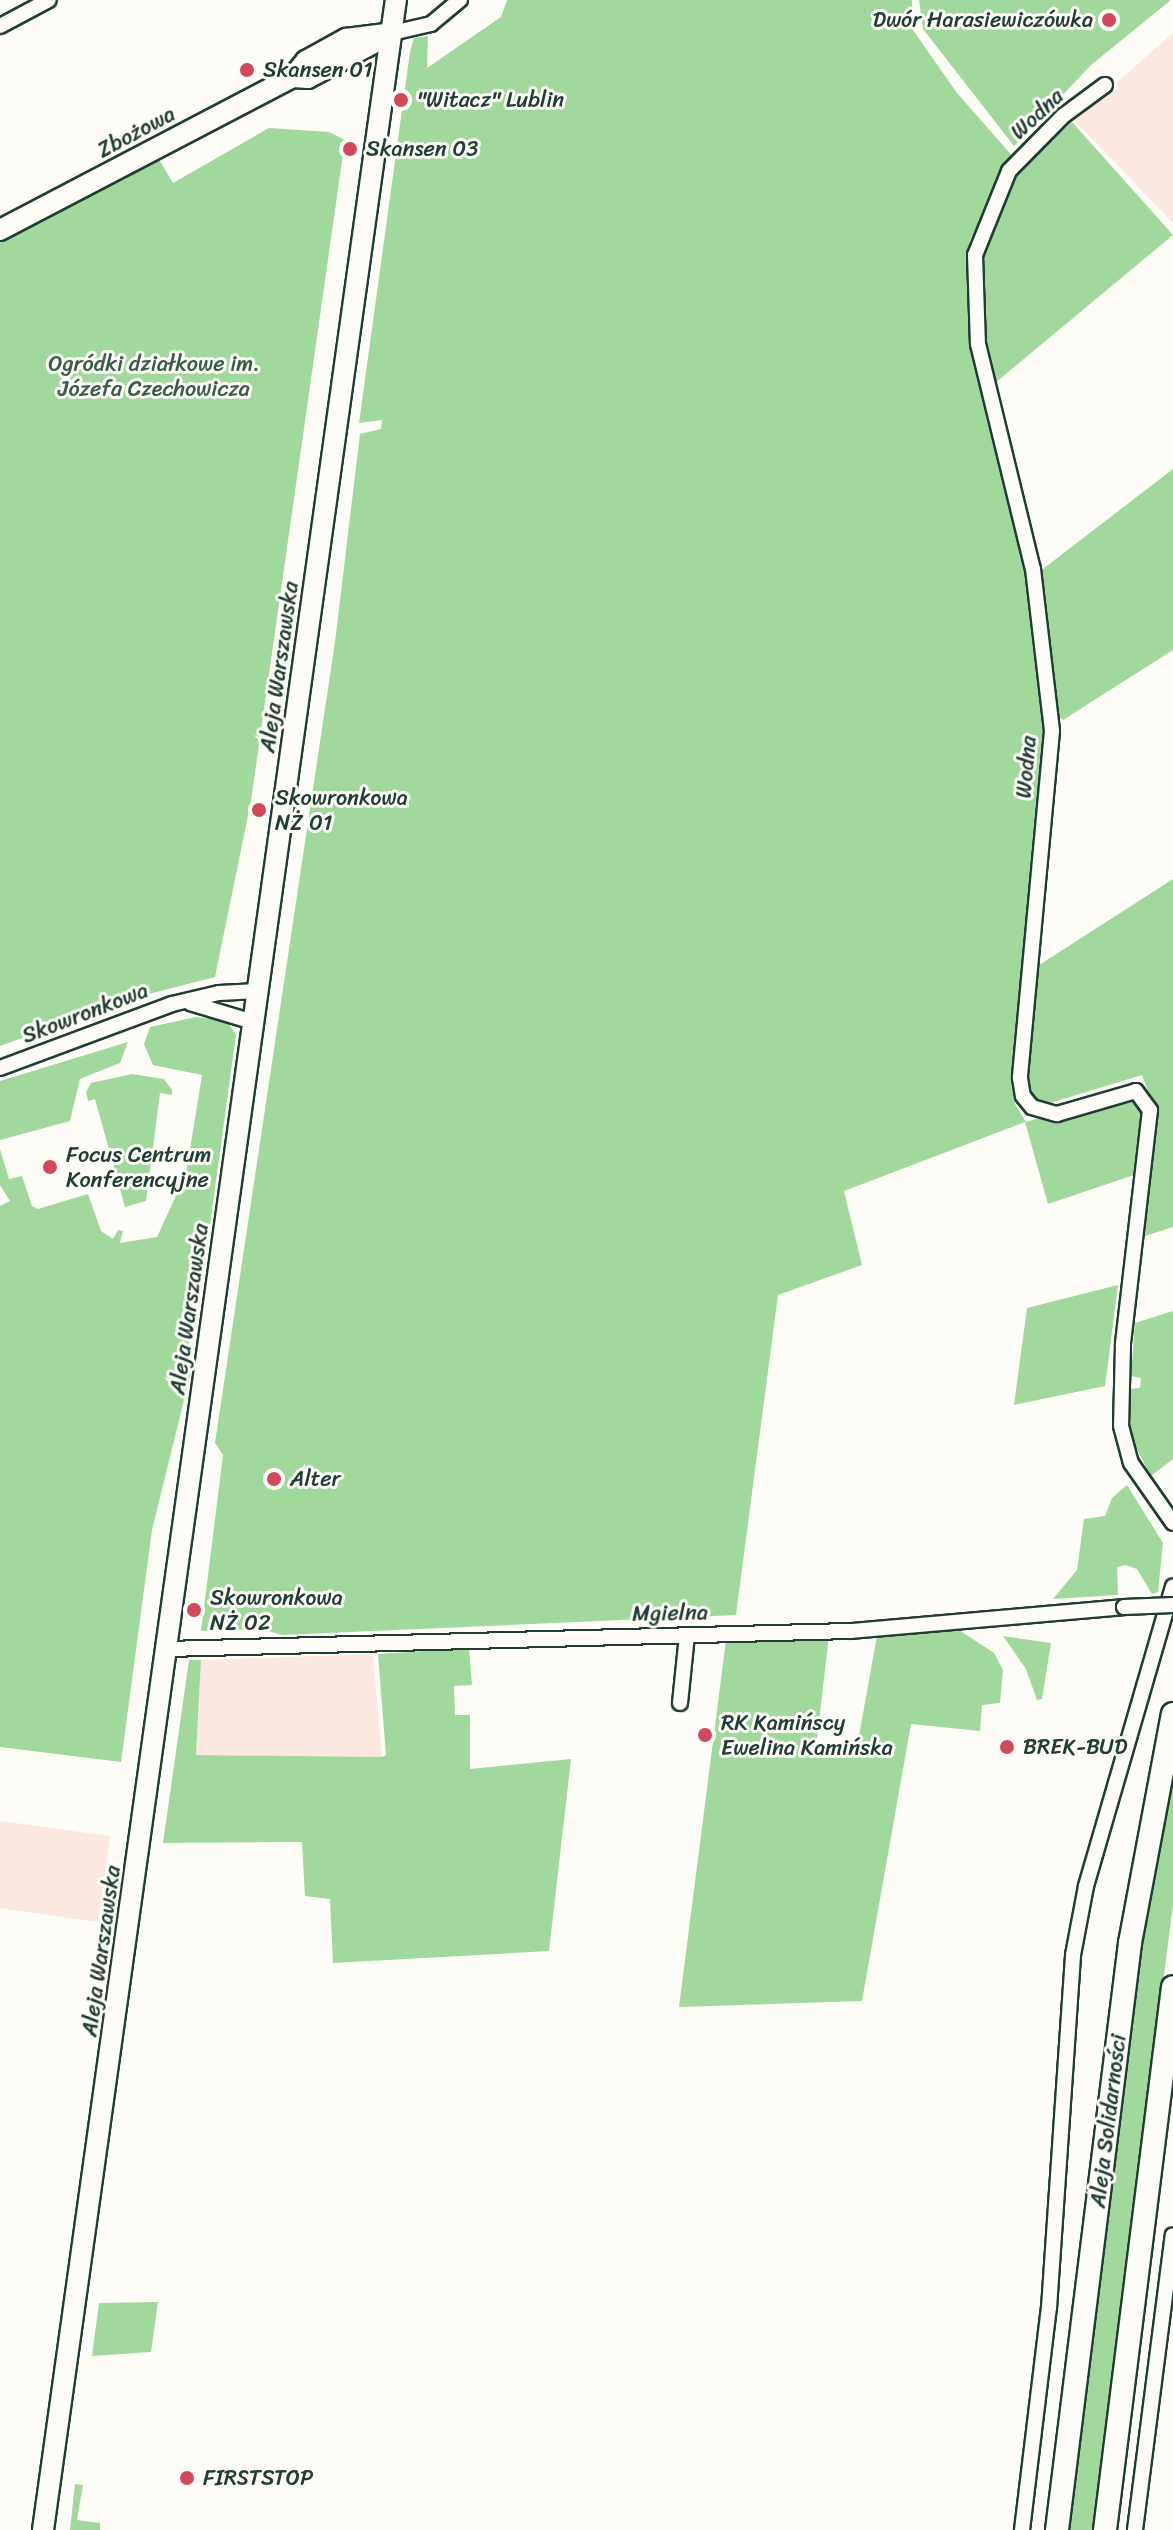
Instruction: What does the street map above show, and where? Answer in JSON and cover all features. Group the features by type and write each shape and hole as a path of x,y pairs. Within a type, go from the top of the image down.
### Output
{"main road":[{"name":"Aleja Solidarności","path":"1057,2530 1130,1943 1173,1714"},
{"path":"1105,2530 1173,1987"}],"street":[{"path":"0,26 49,0"},
{"name":"Aleja Warszawska","path":"43,2530 396,0"},
{"path":"392,33 431,24 460,0"},
{"name":"Zbożowa","path":"0,230 293,77 308,78 392,33"},
{"name":"Wodna","path":"1105,85 1063,116 1009,171 975,255 978,344 1033,569 1052,731 1020,1078 1023,1096 1045,1114 1128,1091 1143,1095 1150,1110 1123,1345 1125,1373 1121,1426 1126,1451 1173,1523"},
{"name":"Skowronkowa","path":"0,1068 185,1002 219,993 258,991"},
{"path":"185,1002 253,1022"},
{"path":"1022,2530 1049,2308 1073,1955 1086,1886 1173,1586"},
{"name":"Mgielna","path":"167,1649 851,1631 1173,1605"},
{"path":"680,1703 687,1635"},
{"path":"1135,2530 1173,2235"}],"shaded area":[{"path":"1173,33 1173,223 1074,120 1104,94 1118,89 1117,82"},
{"path":"373,1654 382,1757 196,1755 201,1660"},
{"path":"0,1821 110,1836 98,1922 0,1908"}],"green space":[{"path":"507,0 912,0 913,30 957,93 1015,159 970,240 968,257 970,336 1026,571 1044,739 1011,1078 1015,1104 1026,1122 1123,1093 1141,1102 1137,1174 1048,1204 1025,1122 844,1191 862,1265 778,1295 736,1615 282,1635 261,1629 201,1631 223,1455 215,1443 335,642 360,434 381,429 382,420 359,423 410,52 414,38 428,36 427,68 501,17"},
{"path":"919,0 1171,0 1091,65 1014,146 923,29"},
{"path":"1072,122 1173,235 995,383 985,342 981,254 1014,174"},
{"name":"Ogródki działkowe im. Józefa Czechowicza","path":"269,128 329,132 345,140 251,801 215,977 137,997 0,1046 0,239 157,156 173,183"},
{"path":"1173,469 1173,650 1063,720 1057,715 1039,572"},
{"path":"1173,879 1173,1227 1145,1236 1154,1108 1142,1075 1050,1103 1036,1100 1024,1078 1036,967"},
{"path":"196,1017 227,1021 236,1035 201,1291 188,1331 191,1372 152,1530 121,1762 0,1747 0,1206 10,1201 0,1185 0,1149 9,1179 22,1176 32,1206 38,1209 88,1194 101,1231 113,1239 118,1230 123,1231 120,1243 157,1237 186,1174 202,1075 153,1065 144,1044 150,1027"},
{"path":"128,1042 120,1063 80,1079 70,1121 0,1140 0,1081"},
{"path":"132,1074 164,1079 172,1095 160,1093 146,1201 125,1207 95,1099 88,1101 86,1092 91,1083"},
{"path":"1118,1285 1105,1386 1014,1405 1027,1308"},
{"path":"1173,1311 1173,1459 1151,1476 1130,1436 1130,1389 1140,1388 1141,1378 1131,1376 1135,1323"},
{"path":"1127,1485 1163,1543 1158,1592 1152,1594 1137,1569 1125,1565 1117,1567 1118,1595 1053,1599 1077,1570 1084,1519 1105,1516 1112,1498"},
{"path":"956,1628 994,1653 1003,1670 1000,1703 982,1705 980,1731 911,1724 862,2001 679,2007 726,1640 829,1635 815,1756 826,1758 827,1753 845,1756 847,1739 858,1741 877,1636"},
{"path":"1003,1636 1051,1643 1042,1699 1037,1700 1026,1669"},
{"path":"469,1648 472,1685 454,1686 455,1715 470,1715 470,1769 571,1759 549,1951 333,1963 330,1899 305,1896 302,1842 163,1843 189,1660 201,1660 196,1755 382,1757 386,1755 378,1654"},
{"path":"1173,1747 1173,1905 1093,2530 1063,2530 1145,1885"},
{"path":"158,2302 151,2352 92,2356 99,2303"},
{"path":"75,2484 83,2485 77,2520 100,2523 100,2530 70,2530"}],"place":[{"name":"Dwór Harasiewiczówka","path":"1109,20"},
{"name":"Skansen 01","path":"247,70"},
{"name":"\"Witacz\" Lublin","path":"401,100"},
{"name":"Skansen 03","path":"350,149"},
{"name":"Skowronkowa NŻ 01","path":"259,810"},
{"name":"Focus Centrum Konferencyjne","path":"50,1167"},
{"name":"Alter","path":"274,1479"},
{"name":"Skowronkowa NŻ 02","path":"194,1610"},
{"name":"RK Kamińscy Ewelina Kamińska","path":"705,1735"},
{"name":"BREK-BUD","path":"1007,1747"},
{"name":"FIRSTSTOP","path":"187,2478"}]}
